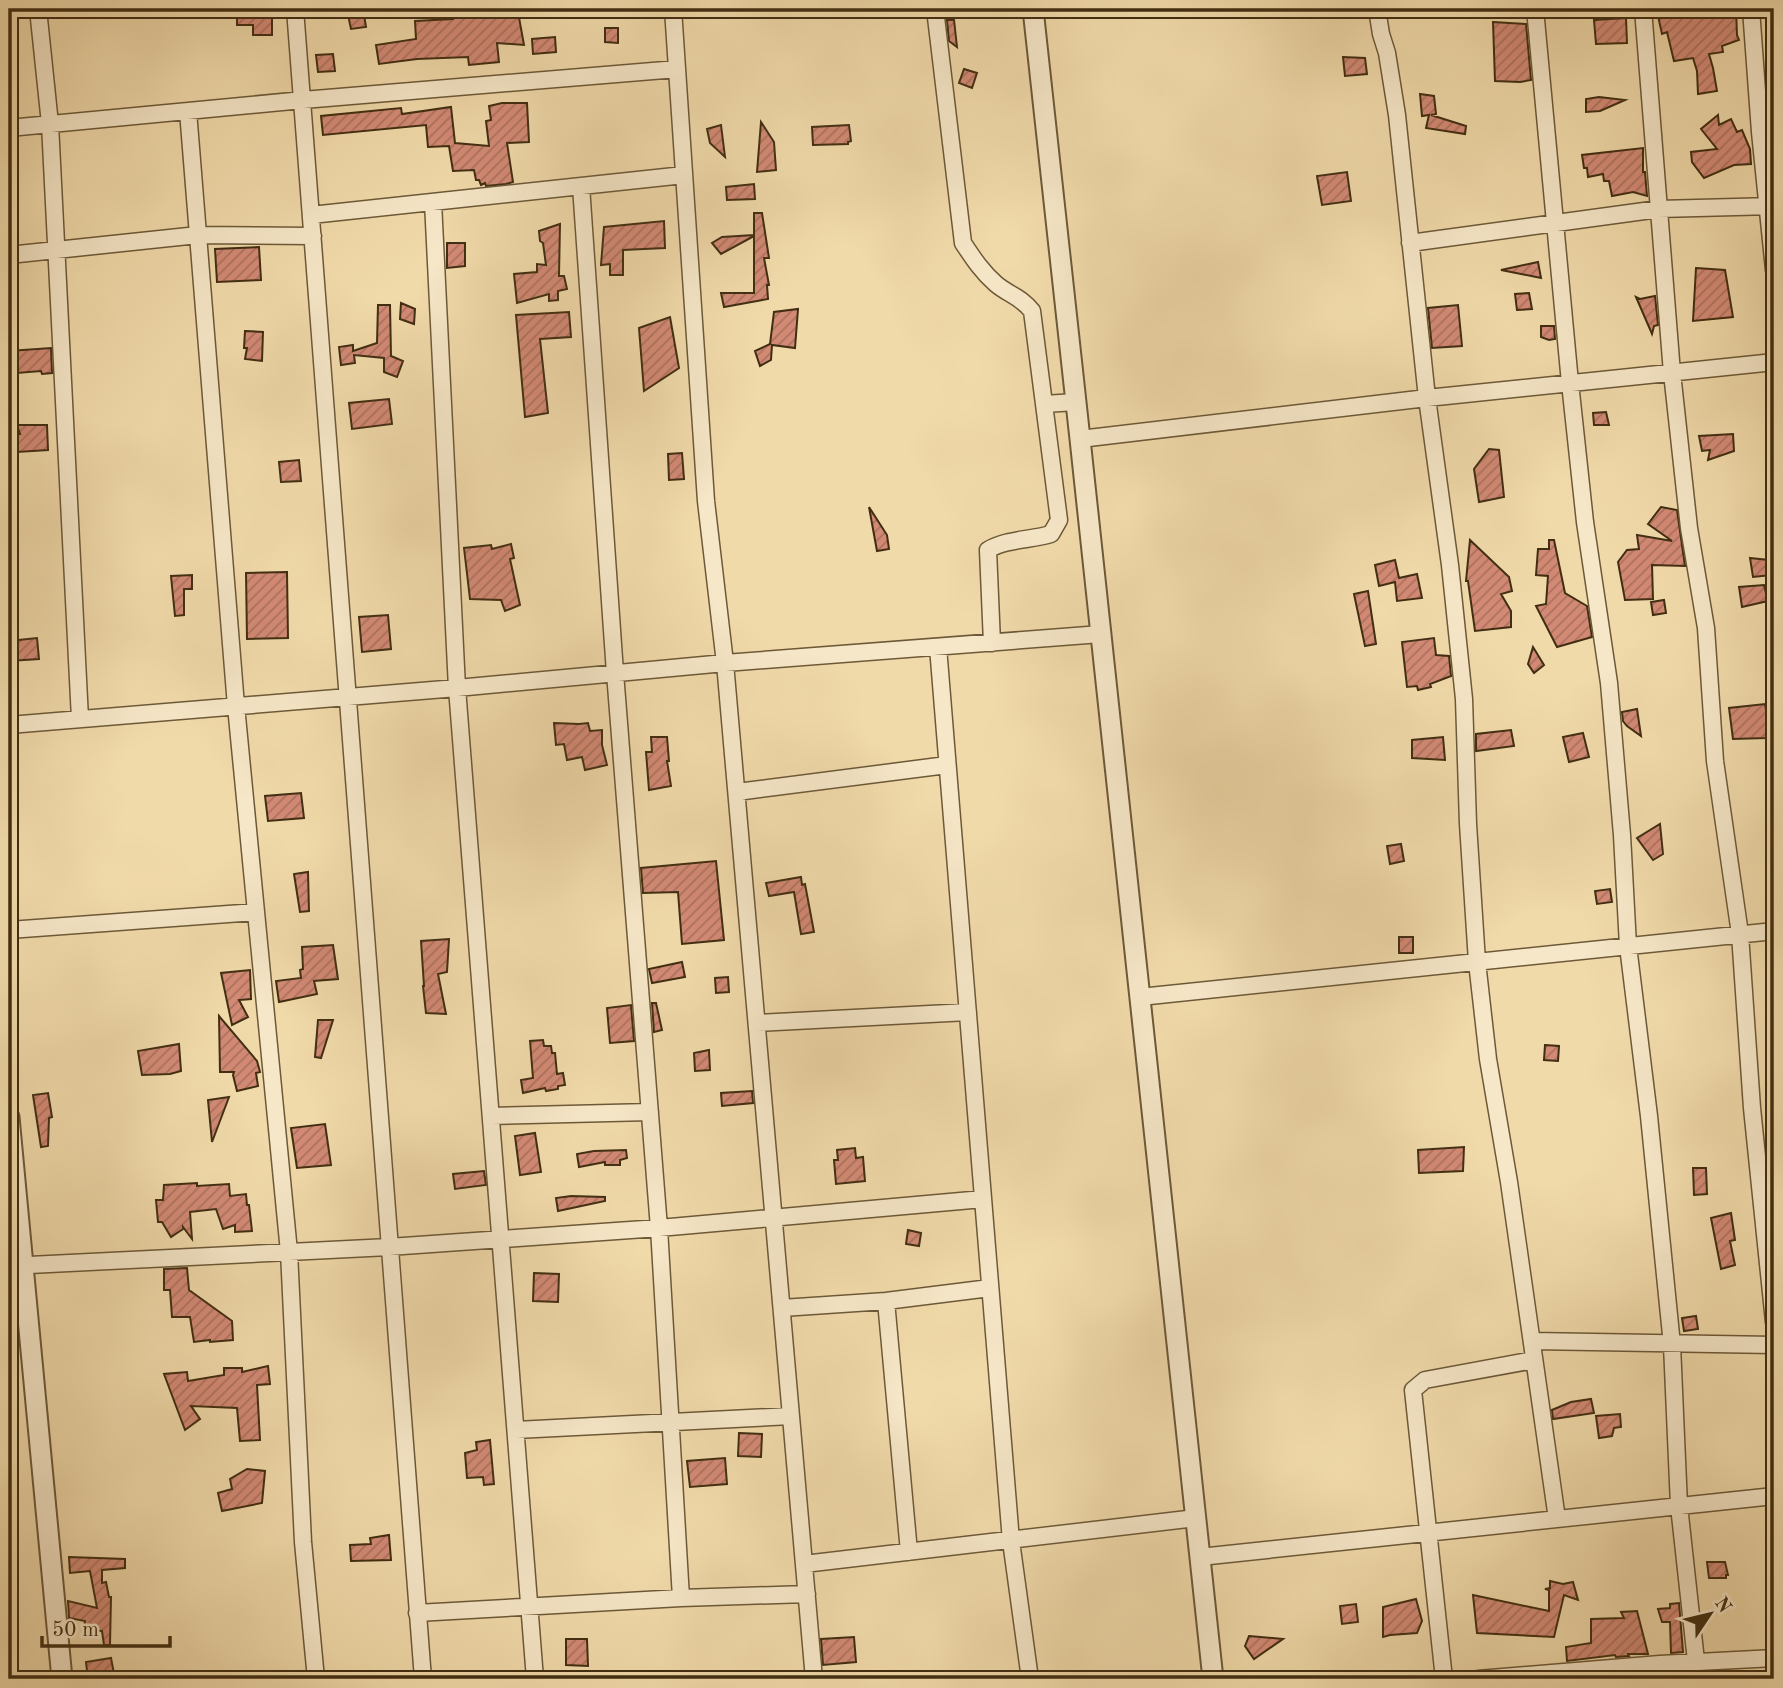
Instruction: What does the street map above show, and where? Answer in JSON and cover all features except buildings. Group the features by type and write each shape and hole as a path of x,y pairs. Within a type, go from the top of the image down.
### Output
{"street":[{"path":"38,9 50,124 79,719"},
{"path":"295,9 423,1679"},
{"path":"673,9 706,501 737,792 814,1679"},
{"path":"935,9 964,243 976,263 997,285 1024,301 1032,311 1059,520 1051,534 997,545 988,550 992,643"},
{"path":"1032,9 1213,1679"},
{"path":"1377,9 1397,115 1427,398 1450,565 1464,699 1468,824 1477,962 1488,1059 1509,1182 1557,1519"},
{"path":"1535,9 1585,522 1609,683 1628,946 1672,1345 1679,1506 1698,1679"},
{"path":"1643,9 1672,373 1689,528 1706,628 1716,761 1740,934 1752,1108 1774,1322"},
{"path":"1751,9 1760,132 1771,206 1774,270"},
{"path":"9,128 677,69"},
{"path":"188,111 236,706 289,1252 303,1542 316,1679"},
{"path":"311,215 684,175"},
{"path":"581,186 615,673 659,1228 681,1598"},
{"path":"433,202 457,688 535,1679"},
{"path":"1410,243 1659,209 1771,206"},
{"path":"9,255 198,235 313,236"},
{"path":"1080,439 1427,398 1774,362"},
{"path":"1044,404 1076,402"},
{"path":"9,725 725,663 1101,634"},
{"path":"938,647 1011,1541 1030,1679"},
{"path":"737,792 947,765"},
{"path":"9,930 256,912"},
{"path":"1140,997 1774,931"},
{"path":"757,1023 968,1012"},
{"path":"491,1116 650,1112"},
{"path":"9,1118 16,1266 62,1679"},
{"path":"16,1266 388,1247 659,1228 983,1199"},
{"path":"782,1308 886,1301 990,1288"},
{"path":"886,1301 909,1552"},
{"path":"1532,1341 1774,1345"},
{"path":"1444,1679 1413,1390 1425,1380 1534,1360"},
{"path":"516,1430 791,1416"},
{"path":"1200,1557 1774,1496"},
{"path":"804,1564 1196,1518"},
{"path":"417,1613 681,1598 807,1594"},
{"path":"1478,1679 1774,1658"}]}
